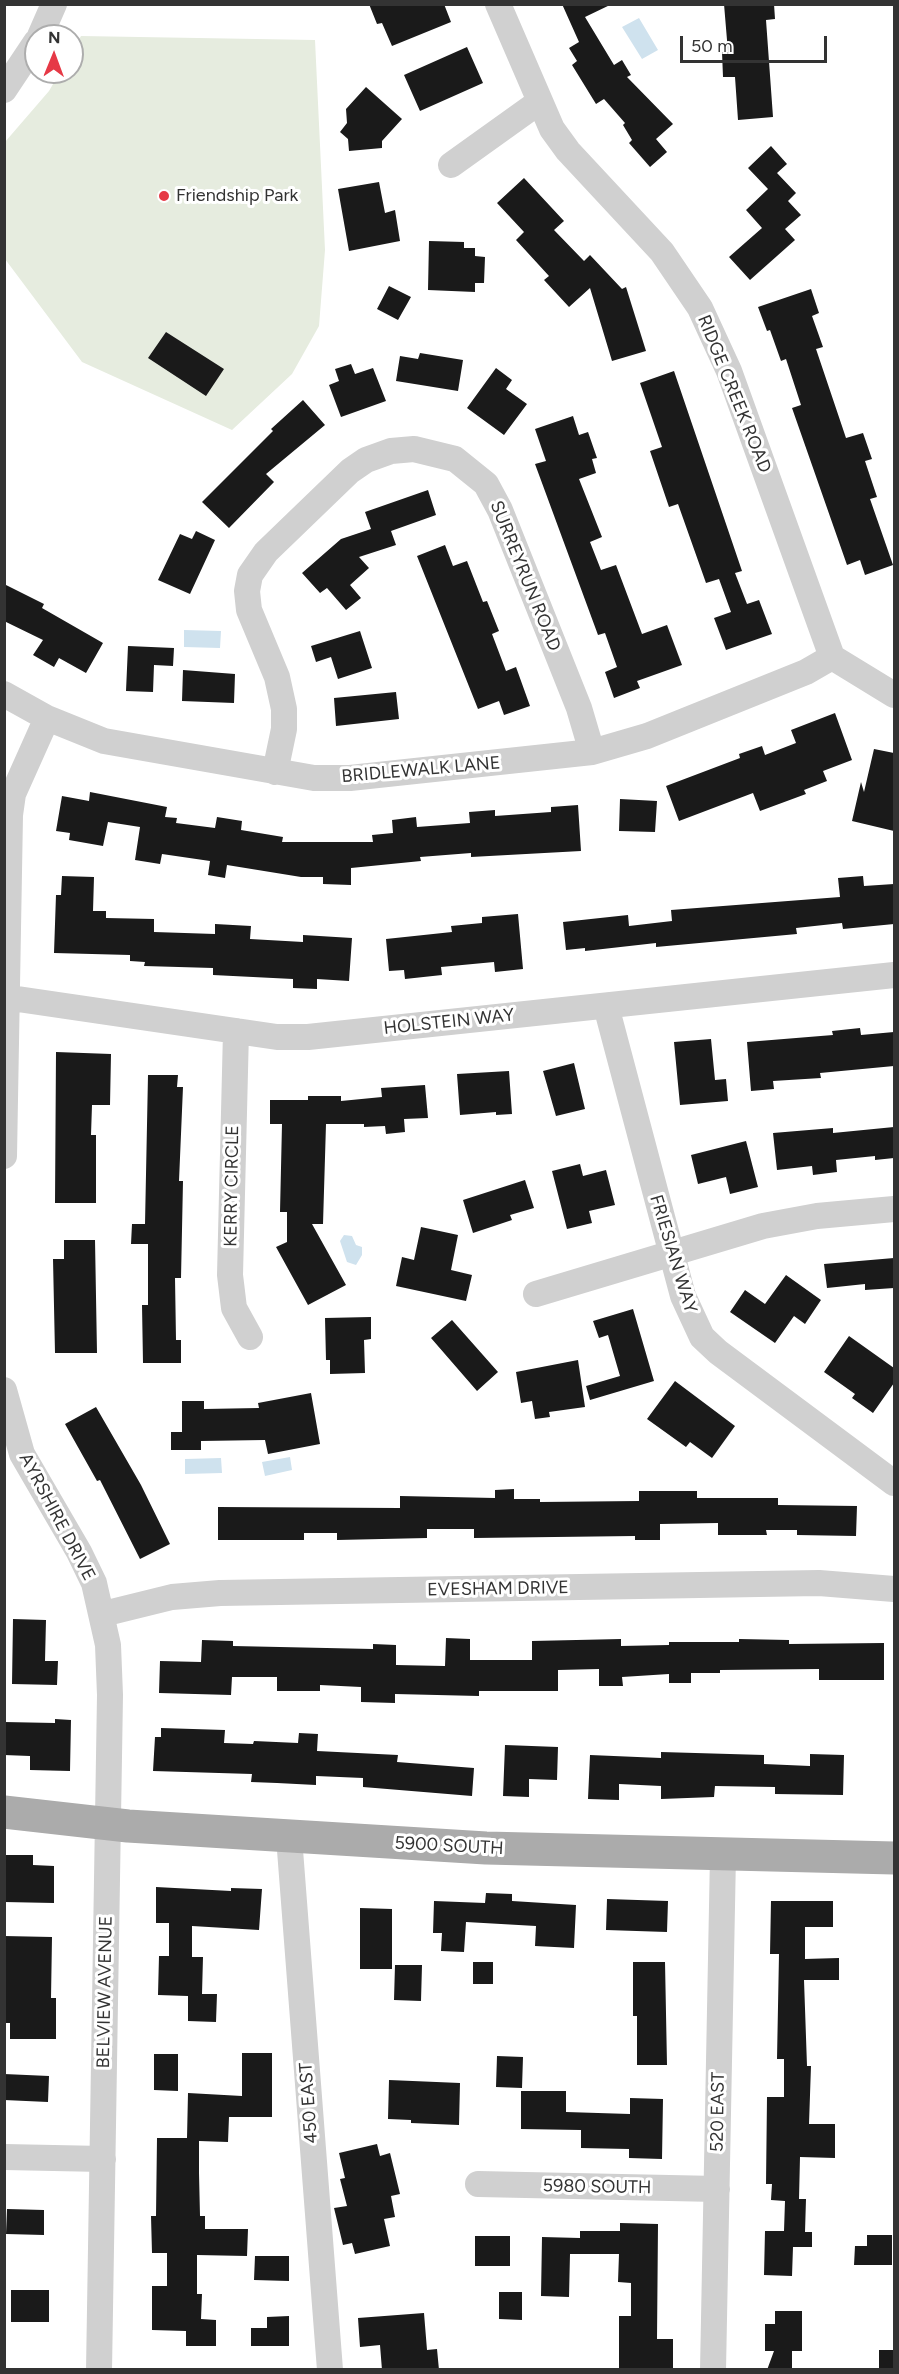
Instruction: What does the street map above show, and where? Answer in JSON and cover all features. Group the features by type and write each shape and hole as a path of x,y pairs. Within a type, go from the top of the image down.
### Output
{"main road":[{"name":"5900 SOUTH","path":"4,1812 107,1824 486,1848 894,1858"}],"street":[{"path":"45,24 54,4"},
{"name":"RIDGE CREEK ROAD","path":"498,4 552,129 568,151 662,252 700,308 729,371 832,657"},
{"path":"4,90 24,60"},
{"path":"451,165 539,102"},
{"name":"SURREYRUN ROAD","path":"275,772 284,729 281,692 249,610 247,591 250,576 266,552 350,471 366,460 391,451 414,448 455,459 486,484 500,510 579,708 592,752"},
{"path":"832,657 894,694"},
{"name":"BRIDLEWALK LANE","path":"4,694 48,718 104,741 314,778 350,778 592,752 646,736 796,676 832,657"},
{"path":"4,1156 10,815 13,794 48,718"},
{"name":"HOLSTEIN WAY","path":"6,997 236,1031 308,1037 894,975"},
{"name":"FRIESIAN WAY","path":"606,1005 682,1296 702,1337 718,1352 894,1483"},
{"name":"KERRY CIRCLE","path":"236,1031 230,1275 234,1308 250,1337"},
{"path":"536,1294 763,1226 818,1216 894,1209"},
{"name":"AYRSHIRE DRIVE","path":"4,1390 22,1454 79,1551 94,1583 103,1614 108,1645 110,1695 107,1824"},
{"name":"EVESHAM DRIVE","path":"103,1614 172,1597 220,1593 819,1583 894,1589"},
{"name":"BELVIEW AVENUE","path":"99,2370 107,1824"},
{"name":"450 EAST","path":"289,1837 330,2370"},
{"name":"520 EAST","path":"713,2370 723,1854"},
{"path":"4,2157 103,2159"},
{"name":"5980 SOUTH","path":"478,2184 717,2189"}],"shaded area":[{"name":"Friendship Park","path":"84,36 315,40 325,250 319,326 292,374 232,430 82,362 5,259 5,142 53,84 84,84"}],"water":[{"path":"639,18 658,50 642,59 622,27"},
{"path":"184,630 221,631 220,648 184,647"},
{"path":"344,1235 352,1236 356,1245 362,1247 362,1255 356,1265 347,1262 340,1241"},
{"path":"290,1457 292,1470 265,1476 262,1462"},
{"path":"221,1458 222,1473 185,1474 185,1459"}],"building":[{"path":"369,4 444,4 451,22 392,46 382,23 377,24"},
{"path":"562,4 612,4 585,17 614,65 622,60 631,75 627,77 673,124 656,139 667,152 650,167 629,143 632,140 623,125 625,123 604,99 596,104 572,65 577,61 569,48 579,42"},
{"path":"724,4 774,4 775,19 766,20 773,117 738,120 735,77 723,77 722,52 728,52"},
{"path":"467,47 483,83 420,111 404,75"},
{"path":"366,87 402,119 382,141 382,148 349,151 348,139 340,132 347,123 346,109"},
{"path":"771,146 787,164 777,173 796,193 788,201 801,215 785,229 795,240 750,280 729,257 762,228 746,210 768,189 748,168"},
{"path":"524,178 564,221 554,230 584,261 590,255 622,289 626,287 646,351 612,361 590,288 569,307 544,280 549,276 516,240 524,232 497,203"},
{"path":"379,182 385,213 395,210 400,241 349,251 338,189"},
{"path":"429,241 464,242 464,248 475,248 475,256 485,257 484,283 475,283 475,292 428,290"},
{"path":"389,286 411,297 398,320 377,309"},
{"path":"811,289 819,313 812,316 823,347 816,349 846,438 863,433 872,459 865,461 877,497 870,499 893,565 865,575 860,560 847,565 792,408 801,405 786,359 781,361 770,330 767,331 758,307"},
{"path":"166,332 224,369 206,396 148,358"},
{"path":"420,353 463,360 458,391 396,381 400,356 418,359"},
{"path":"351,364 355,374 373,368 386,401 341,417 329,385 339,381 335,369"},
{"path":"496,368 512,380 506,389 527,404 504,435 467,408"},
{"path":"674,371 742,571 735,573 747,604 759,600 772,634 726,650 714,618 731,612 719,579 706,583 678,504 669,507 650,451 662,447 640,383"},
{"path":"303,400 325,425 266,474 274,482 229,528 202,502 273,431 271,429"},
{"path":"573,416 579,435 588,432 597,458 592,459 596,473 579,479 602,537 590,542 601,570 616,565 642,634 667,625 682,665 637,681 640,688 614,698 605,672 617,667 605,633 598,635 535,464 546,461 535,429"},
{"path":"428,490 436,515 391,531 396,545 359,557 369,568 350,585 361,598 346,610 327,588 320,593 302,573 341,539 371,529 365,512"},
{"path":"196,531 215,540 190,594 158,580 180,534 192,539"},
{"path":"445,545 453,566 467,561 483,602 487,601 499,631 492,634 506,671 516,667 530,706 504,715 499,701 478,709 417,556"},
{"path":"4,584 44,604 42,608 103,643 86,673 59,658 54,667 33,655 43,640 4,621"},
{"path":"360,631 372,668 338,679 331,657 316,662 311,646"},
{"path":"128,646 174,648 173,666 154,665 153,692 126,691"},
{"path":"183,670 235,674 234,703 182,701"},
{"path":"396,692 399,719 336,726 334,698"},
{"path":"835,713 852,760 823,771 827,781 804,790 806,794 760,811 753,793 679,821 666,786 740,758 739,754 762,746 765,755 796,743 791,730"},
{"path":"874,749 894,753 894,831 852,821 861,782 864,792"},
{"path":"90,792 167,807 165,817 177,818 176,823 215,828 217,817 242,821 241,830 283,837 282,842 373,842 372,835 393,833 392,820 416,817 417,827 470,823 469,812 495,810 495,816 551,812 551,807 578,805 581,851 471,857 471,853 420,857 421,861 351,868 351,885 323,884 323,877 301,877 227,865 225,878 208,875 210,861 162,854 160,864 135,860 140,827 108,822 103,846 69,840 70,833 56,831 62,796 89,801"},
{"path":"620,799 657,801 655,832 619,831"},
{"path":"62,876 94,877 93,911 106,911 106,918 154,919 154,932 215,934 215,924 251,926 250,939 303,942 303,935 352,938 349,981 317,979 317,989 293,988 293,979 213,975 213,968 144,966 145,962 130,961 130,955 54,953 56,895 61,895"},
{"path":"863,876 864,886 894,884 894,924 843,929 842,923 796,928 797,934 656,947 656,943 585,951 585,948 566,950 563,922 628,915 629,926 672,921 671,910 840,897 838,878"},
{"path":"518,914 523,969 495,972 494,962 441,967 442,975 405,979 404,970 389,971 386,939 452,932 451,926 482,923 482,917"},
{"path":"860,1028 861,1035 894,1032 894,1066 820,1073 821,1078 773,1081 774,1089 751,1091 747,1042 833,1035 832,1031"},
{"path":"711,1039 715,1080 726,1079 728,1101 680,1105 674,1042"},
{"path":"56,1052 111,1054 110,1105 92,1105 91,1135 96,1135 96,1203 55,1203"},
{"path":"574,1063 585,1109 556,1116 543,1071"},
{"path":"509,1071 512,1114 496,1115 496,1112 460,1115 457,1074"},
{"path":"148,1075 178,1075 177,1087 183,1087 179,1181 183,1181 181,1278 175,1278 176,1340 181,1340 181,1363 143,1363 142,1305 148,1305 148,1244 131,1244 132,1224 145,1224"},
{"path":"425,1085 428,1118 404,1119 405,1132 386,1134 385,1126 326,1124 323,1224 312,1224 346,1285 308,1305 276,1247 287,1242 287,1212 280,1212 282,1124 270,1124 270,1100 308,1100 308,1096 341,1096 341,1101 382,1097 381,1088"},
{"path":"894,1127 894,1158 875,1160 875,1156 836,1160 837,1172 813,1175 812,1166 777,1170 773,1133 833,1128 833,1133"},
{"path":"746,1141 758,1187 730,1194 726,1177 698,1184 691,1155"},
{"path":"580,1164 583,1176 606,1170 615,1205 589,1211 592,1223 567,1229 552,1171"},
{"path":"525,1180 534,1208 510,1215 512,1220 473,1233 463,1200"},
{"path":"421,1227 458,1235 451,1270 472,1275 466,1301 396,1286 402,1257 414,1260"},
{"path":"64,1240 95,1240 97,1353 55,1353 53,1259 64,1259"},
{"path":"894,1258 894,1288 865,1290 865,1284 827,1288 824,1264"},
{"path":"786,1275 821,1300 805,1324 794,1316 775,1343 730,1312 745,1290 765,1304"},
{"path":"633,1309 654,1381 590,1400 586,1386 620,1376 608,1335 599,1338 593,1321"},
{"path":"371,1317 371,1339 364,1340 365,1373 330,1374 330,1360 326,1360 325,1318"},
{"path":"452,1320 498,1372 477,1391 431,1338"},
{"path":"849,1336 894,1368 894,1383 873,1413 852,1398 855,1394 824,1372"},
{"path":"578,1360 585,1407 549,1412 550,1417 535,1419 532,1401 521,1403 516,1372"},
{"path":"675,1381 735,1426 712,1458 690,1442 686,1447 647,1419"},
{"path":"311,1393 320,1444 268,1454 265,1440 201,1441 201,1450 171,1450 171,1432 182,1432 182,1401 204,1401 204,1409 259,1408 258,1403"},
{"path":"96,1407 141,1485 170,1544 140,1559 100,1480 97,1481 65,1424"},
{"path":"514,1489 514,1499 540,1499 540,1502 639,1501 639,1491 697,1491 697,1498 778,1498 778,1505 857,1506 856,1536 797,1535 797,1530 766,1530 767,1535 718,1535 718,1523 660,1524 660,1540 635,1540 635,1536 474,1538 474,1529 427,1529 427,1538 337,1540 337,1533 304,1533 304,1540 218,1540 218,1507 400,1508 400,1496 495,1498 495,1490"},
{"path":"13,1619 46,1620 45,1661 58,1661 57,1685 12,1684"},
{"path":"446,1638 470,1639 470,1660 532,1660 532,1641 621,1639 621,1646 669,1645 669,1642 739,1642 739,1639 789,1640 789,1644 884,1643 884,1680 819,1680 819,1669 720,1670 720,1673 691,1673 691,1683 669,1683 669,1674 622,1677 623,1686 599,1686 599,1669 558,1670 558,1691 479,1691 479,1696 395,1694 395,1703 361,1702 361,1687 320,1685 320,1691 277,1691 277,1677 232,1677 231,1695 159,1693 160,1661 201,1662 202,1640 233,1641 233,1646 373,1649 373,1644 396,1645 396,1665 445,1666"},
{"path":"55,1719 71,1720 70,1771 30,1770 30,1756 4,1755 4,1722 55,1723"},
{"path":"161,1728 225,1730 224,1743 253,1744 254,1741 298,1743 299,1733 318,1734 317,1751 398,1755 397,1762 474,1768 472,1796 363,1787 363,1778 316,1776 316,1785 251,1782 252,1774 153,1771 155,1737 161,1737"},
{"path":"505,1745 558,1747 557,1780 529,1779 529,1797 503,1796"},
{"path":"661,1752 764,1755 764,1764 810,1766 810,1754 844,1755 843,1795 775,1794 775,1787 715,1786 714,1797 661,1799 661,1786 619,1784 619,1800 588,1799 590,1755 661,1758"},
{"path":"4,1855 33,1855 33,1865 54,1866 54,1903 4,1902"},
{"path":"156,1887 231,1891 231,1888 262,1889 259,1930 192,1926 192,1957 203,1957 202,1994 217,1994 216,2022 188,2021 188,1996 158,1995 159,1956 169,1956 169,1923 156,1923"},
{"path":"486,1893 512,1894 512,1901 576,1905 574,1948 535,1946 536,1926 466,1922 464,1952 441,1951 442,1933 433,1933 434,1901 485,1903"},
{"path":"607,1899 668,1901 667,1932 606,1930"},
{"path":"771,1901 833,1901 833,1927 805,1927 805,1959 839,1958 839,1980 804,1980 807,2066 811,2066 809,2124 835,2124 835,2158 800,2157 799,2199 806,2199 805,2232 812,2232 812,2247 793,2247 792,2276 764,2275 765,2231 784,2231 785,2201 771,2200 772,2184 766,2184 767,2097 784,2097 784,2059 777,2059 779,1954 770,1954"},
{"path":"360,1908 392,1909 392,1969 360,1969"},
{"path":"4,1936 52,1937 51,1998 56,1998 56,2039 10,2039 10,2023 4,2023"},
{"path":"473,1962 493,1962 493,1984 473,1984"},
{"path":"633,1962 665,1962 667,2065 637,2065 637,2016 633,2016"},
{"path":"395,1965 422,1965 421,2001 394,2000"},
{"path":"242,2053 272,2053 272,2117 229,2117 228,2142 199,2141 200,2216 205,2216 205,2229 248,2229 247,2256 197,2255 197,2294 202,2294 201,2319 216,2320 216,2346 186,2346 186,2331 152,2330 152,2286 167,2286 167,2253 152,2253 151,2216 156,2216 157,2138 187,2138 188,2093 242,2096"},
{"path":"154,2054 178,2054 178,2091 154,2090"},
{"path":"497,2056 523,2057 522,2088 496,2087"},
{"path":"4,2074 49,2076 48,2102 4,2100"},
{"path":"389,2080 460,2083 459,2125 411,2123 411,2120 388,2119"},
{"path":"521,2091 566,2091 566,2112 630,2114 630,2098 663,2099 662,2159 629,2158 629,2149 581,2148 581,2130 521,2129"},
{"path":"377,2144 380,2156 390,2153 400,2194 391,2196 395,2217 384,2219 390,2246 355,2254 352,2243 343,2245 334,2208 347,2206 340,2179 345,2178 339,2153"},
{"path":"7,2209 44,2210 44,2235 6,2234"},
{"path":"620,2223 658,2224 657,2339 673,2339 673,2370 619,2370 619,2316 631,2316 631,2283 618,2282 619,2254 570,2254 569,2297 541,2296 542,2237 580,2238 580,2231 620,2231"},
{"path":"867,2235 892,2235 892,2265 854,2265 855,2246 867,2246"},
{"path":"475,2236 510,2236 510,2266 475,2266"},
{"path":"255,2256 289,2256 289,2281 254,2280"},
{"path":"11,2290 49,2290 49,2322 11,2322"},
{"path":"499,2292 522,2292 522,2320 499,2319"},
{"path":"775,2311 802,2311 802,2351 792,2351 792,2370 767,2370 774,2351 765,2351 765,2324 775,2324"},
{"path":"424,2313 427,2350 437,2349 439,2370 382,2370 380,2345 360,2347 358,2318"},
{"path":"289,2316 289,2346 251,2346 251,2328 267,2328 267,2317"},
{"path":"879,2350 894,2350 894,2370 879,2370"}],"place":[{"name":"Friendship Park","path":"164,196"}]}
